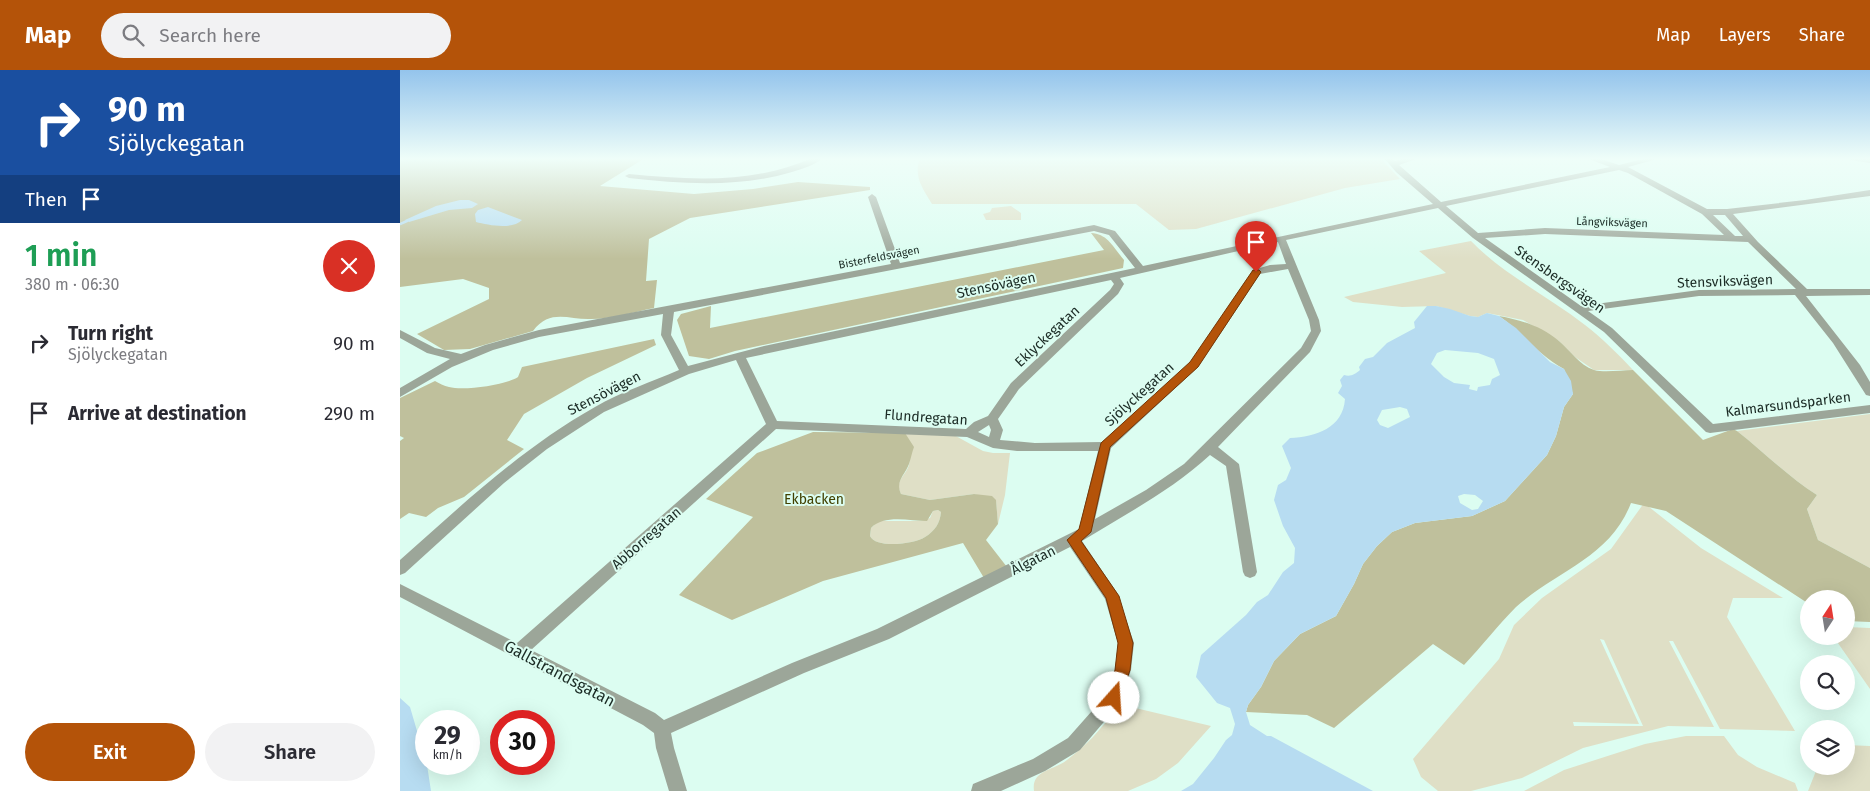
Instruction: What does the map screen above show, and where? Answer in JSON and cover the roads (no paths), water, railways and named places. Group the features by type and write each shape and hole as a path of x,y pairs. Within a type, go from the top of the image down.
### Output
{"street":[{"name":"Stensbergsvägen","path":"1425,192 1476,236 1514,264 1582,309 1608,330 1710,429"},
{"name":"Stensövägen","path":"400,569 492,486 542,446 600,410 685,371 739,355 1505,192"},
{"path":"1666,192 1705,212 1733,239"},
{"path":"1705,212 1727,212 1870,193"},
{"path":"872,197 896,266"},
{"path":"1727,212 1748,239 1777,265 1802,293 1856,366 1870,392"},
{"name":"Bisterfeldsvägen","path":"400,393 462,358 510,341 556,330 670,310 1094,228 1112,233 1141,270"},
{"name":"Långviksvägen","path":"1476,236 1545,231 1748,239"},
{"name":"Ålgatan","path":"662,729 798,668 883,634 1079,536 1150,493 1188,467 1210,448 1306,350 1316,331 1314,320 1280,239"},
{"name":"Sjölyckegatan","path":"1079,536 1105,446 1194,365 1256,272 1270,268 1292,266"},
{"name":"Eklyckegatan","path":"969,433 978,425 992,419 1015,386 1114,292 1119,284 1114,276"},
{"name":"Stensviksvägen","path":"1582,309 1655,298 1699,294 1870,292"},
{"path":"670,310 666,335 685,371"},
{"path":"400,333 430,351 462,358"},
{"path":"739,355 773,425"},
{"name":"Kalmarsundsparken","path":"1710,429 1870,410"},
{"path":"992,419 997,430 993,444"},
{"name":"Flundregatan","path":"773,425 969,433 993,444 1012,447 1105,446"},
{"name":"Abborregatan","path":"518,652 773,425"},
{"path":"1210,448 1232,464 1250,572"},
{"path":"980,791 1039,765 1074,744 1114,698 1123,670 1126,643 1112,596 1079,536"},
{"name":"Gallstrandsgatan","path":"400,590 648,719 662,729"},
{"path":"662,729 665,748 678,791"}],"water":[{"path":"460,200 469,200 478,204 472,208 449,210 409,222 405,220 436,206"},
{"path":"488,207 522,220 506,226 476,222 475,214 478,210"},
{"path":"1427,306 1450,309 1470,316 1478,317 1487,313 1499,316 1516,328 1550,362 1564,369 1571,381 1573,394 1564,407 1556,436 1547,455 1505,501 1472,516 1415,523 1392,532 1377,546 1363,564 1336,616 1300,634 1274,661 1261,687 1248,705 1246,712 1250,725 1267,736 1271,736 1373,791 1181,791 1193,784 1214,758 1226,740 1232,735 1235,724 1230,708 1217,703 1196,677 1201,655 1246,615 1257,602 1268,595 1283,572 1294,563 1295,548 1283,526 1274,500 1278,485 1286,480 1291,468 1282,446 1290,438 1309,436 1334,424 1343,409 1345,399 1338,393 1342,386 1340,380 1344,375 1355,374 1360,370 1359,367 1365,359 1373,357 1387,343 1415,328 1414,322","holes":["1445,350 1478,353 1494,359 1500,375 1492,379 1490,385 1478,387 1477,391 1469,389 1470,385 1454,383 1444,377 1431,364 1437,353","1400,407 1407,409 1410,417 1388,428 1380,425 1377,420 1382,410","1464,494 1475,495 1483,501 1478,509 1472,510 1460,503 1458,496"]},
{"path":"400,698 410,707 415,724 415,775 429,775 431,791 400,791"}],"waterway":[{"path":"400,224 407,221"}],"park label":[{"name":"Ekbacken","path":"814,499"}]}
